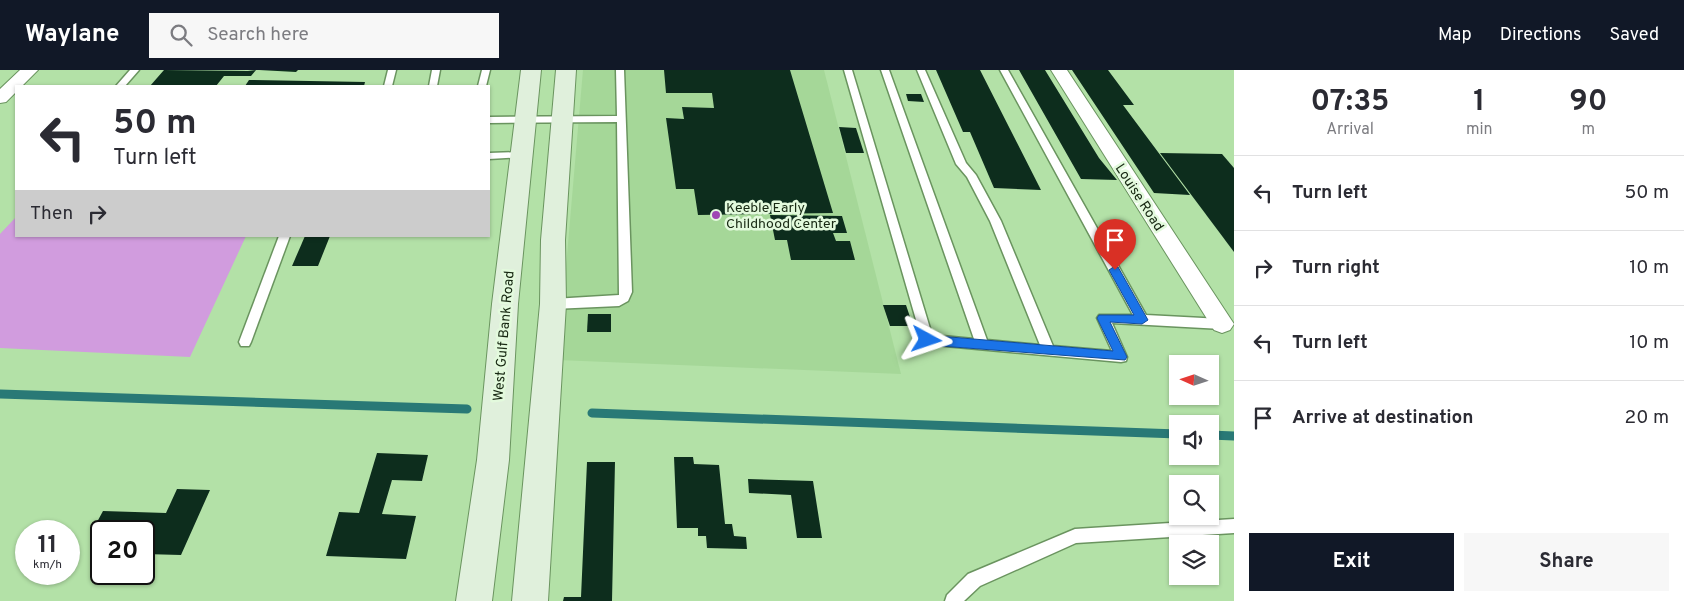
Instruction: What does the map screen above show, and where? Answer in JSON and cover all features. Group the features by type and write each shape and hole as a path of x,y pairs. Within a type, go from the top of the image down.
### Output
{"main road":[{"name":"West Gulf Bank Road","path":"474,601 493,460 505,304 520,155 531,70"},
{"path":"530,601 553,304 553,240 566,70"}],"street":[{"path":"0,98 30,70"},
{"name":"Louise Road","path":"1059,70 1222,324"}],"lane":[{"path":"121,85 135,70"},
{"path":"388,85 392,70"},
{"path":"433,85 436,70"},
{"path":"482,85 486,70"},
{"path":"553,304 610,302 624,298 626,292 620,70"},
{"path":"848,70 927,340 1121,357 1102,318 1222,324"},
{"path":"885,70 982,345"},
{"path":"921,70 960,164 968,169 986,203 1049,351"},
{"path":"1004,70 1142,320"},
{"path":"490,120 621,119"},
{"path":"490,156 520,155"},
{"path":"245,342 286,237"},
{"path":"953,601 974,580 1075,536 1234,526"}],"shaded area":[{"name":"Keeble Early Childhood Center","path":"583,70 824,70 901,374 558,360"},
{"path":"15,218 15,237 246,237 190,357 0,348 0,234"}],"building":[{"path":"164,70 256,70 251,76 224,76 217,85 151,85"},
{"path":"259,70 298,70 296,72"},
{"path":"664,70 790,70 833,213 698,215 694,189 676,189 666,118 684,119 682,107 714,108 712,93 666,93"},
{"path":"936,70 980,70 1041,190 994,188 970,132 963,132"},
{"path":"1019,70 1045,70 1099,158 1117,180 1081,179"},
{"path":"1072,70 1108,70 1134,105 1123,105 1190,195 1154,193"},
{"path":"249,80 365,82 364,85 246,85"},
{"path":"906,94 921,94 924,102 908,101"},
{"path":"839,127 856,128 864,153 846,153"},
{"path":"1160,153 1222,154 1234,168 1234,252"},
{"path":"770,215 842,216 847,233 833,233 836,241 850,241 855,260 791,260 787,240 775,240"},
{"path":"305,237 330,237 318,266 292,266"},
{"path":"883,305 906,305 913,326 890,326"},
{"path":"588,314 611,314 611,332 587,332"},
{"path":"377,453 428,455 422,481 392,480 382,514 416,516 406,559 326,556 339,512 359,513"},
{"path":"674,457 693,457 694,464 719,465 725,524 732,524 734,536 746,537 747,549 707,548 706,536 698,536 698,528 677,528"},
{"path":"587,462 615,462 612,601 563,601 564,597 581,597"},
{"path":"748,479 813,481 822,538 797,538 791,495 749,493"},
{"path":"177,489 210,490 181,555 155,554 155,520 98,520 103,511 166,513"}],"waterway":[{"path":"0,394 467,409"},
{"path":"592,413 1169,434"},
{"path":"1219,435 1234,436"}],"place":[{"name":"Keeble Early Childhood Center","path":"716,215"}],"route":[{"path":"927,340 1121,357 1102,318 1142,320 1115,270"}]}
